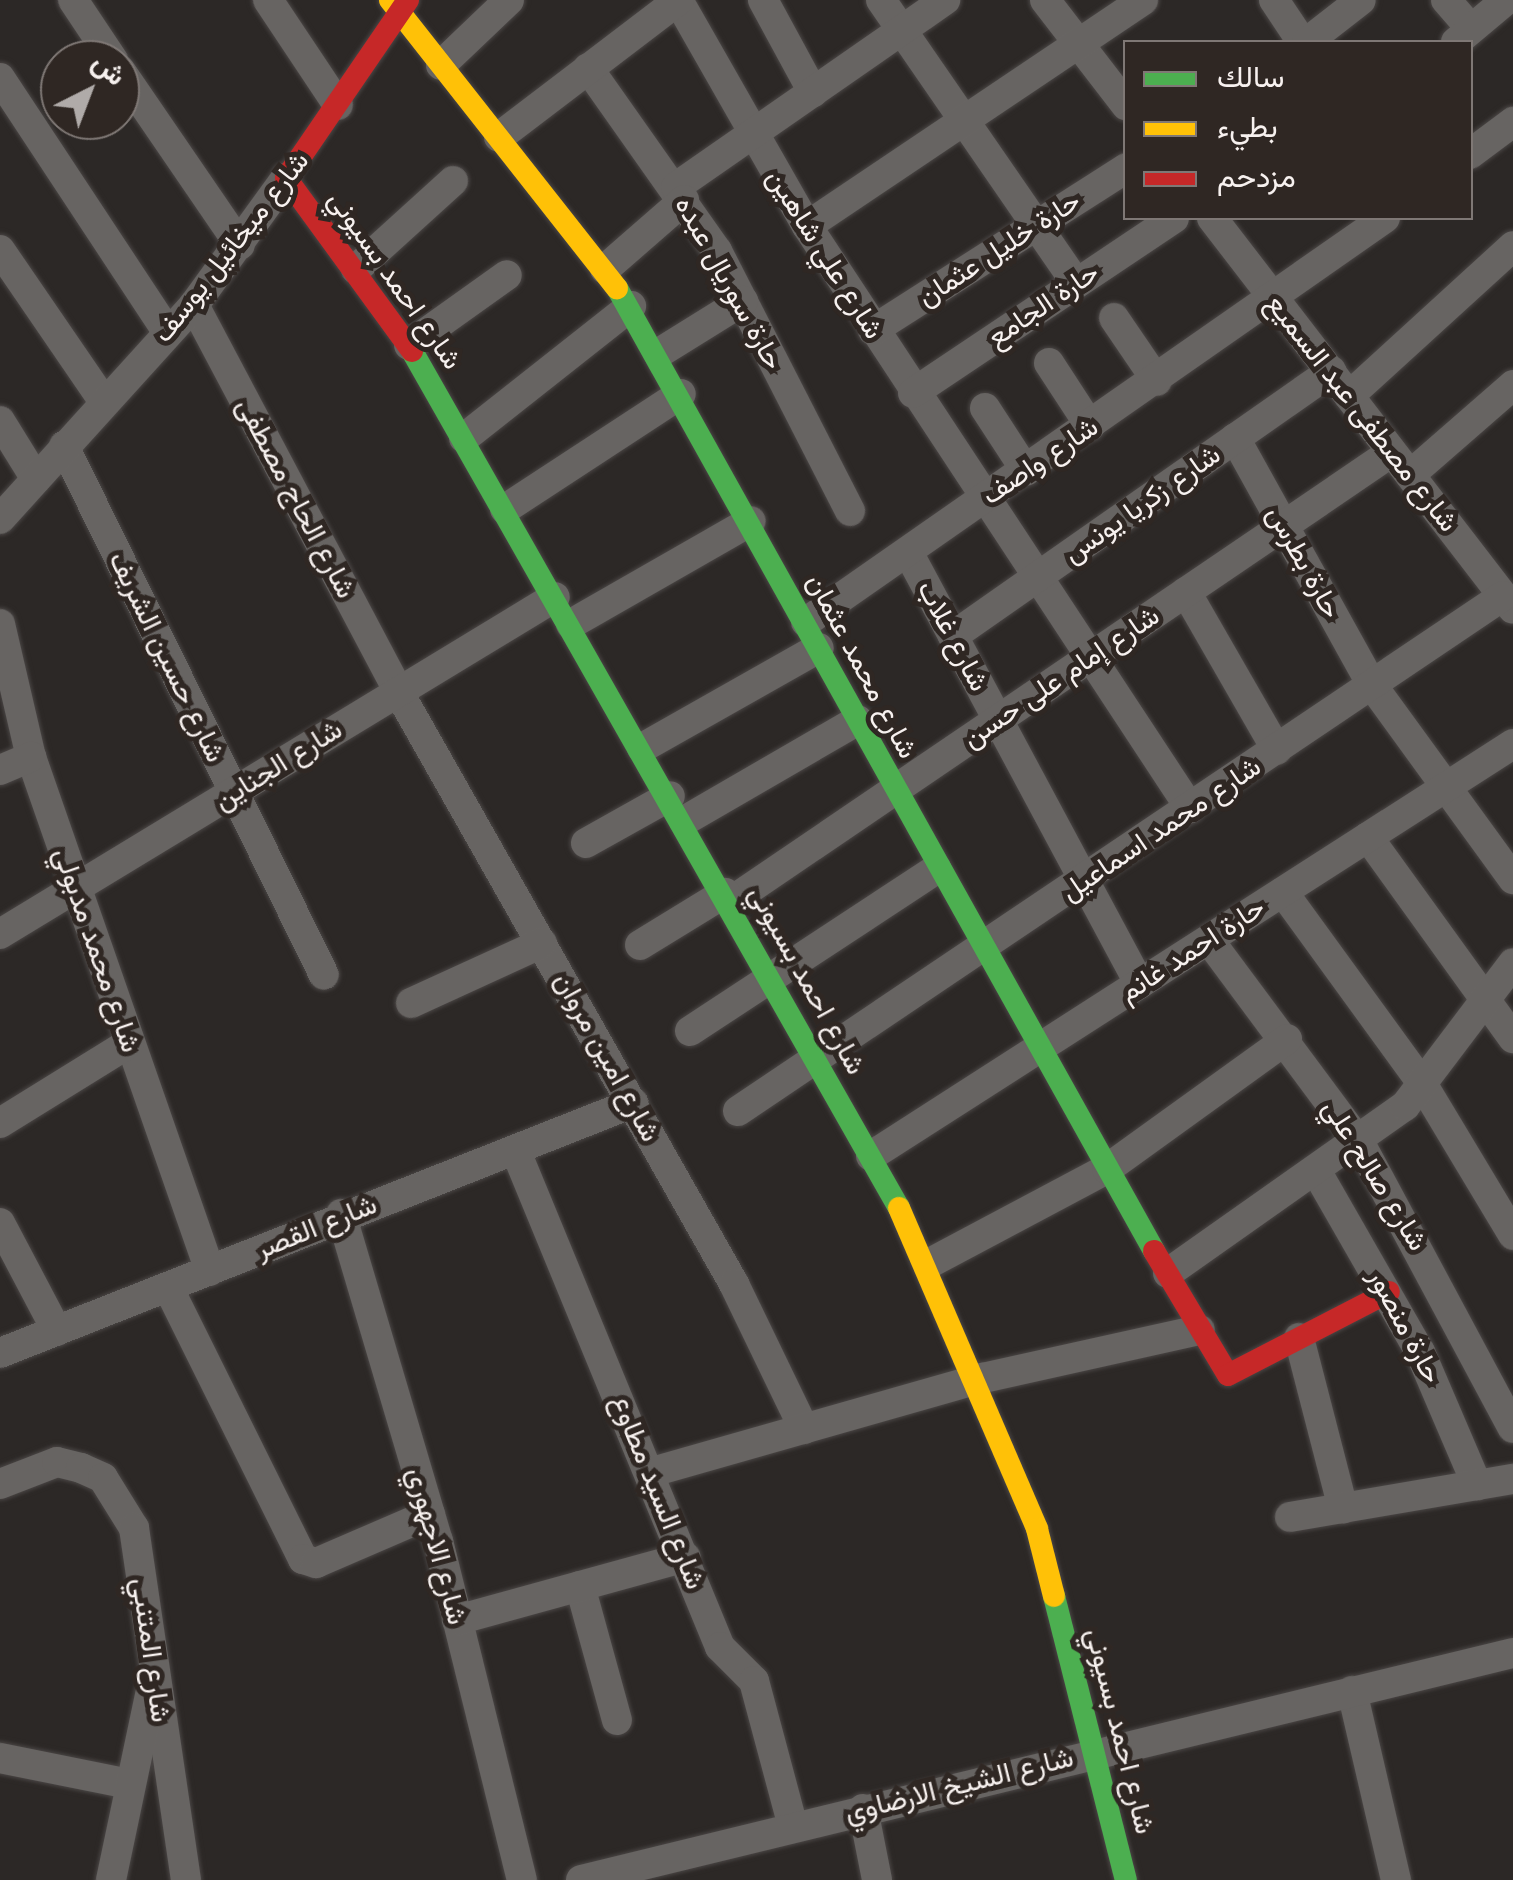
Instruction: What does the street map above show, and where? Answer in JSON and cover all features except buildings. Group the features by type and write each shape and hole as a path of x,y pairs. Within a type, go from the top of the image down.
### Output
{"street":[{"path":"73,0 100,40"},
{"path":"268,0 338,105"},
{"path":"440,65 509,0"},
{"path":"499,137 678,0"},
{"name":"شارع علي شاهين","path":"678,0 750,136 806,226 981,501 1190,808"},
{"path":"763,0 813,92"},
{"path":"881,0 1076,284"},
{"path":"605,269 680,194 750,136 946,0"},
{"path":"1044,0 1123,101"},
{"path":"806,226 1142,0"},
{"path":"1274,0 1303,40"},
{"path":"1307,40 1361,0"},
{"path":"1446,0 1463,36 1506,0"},
{"name":"شارع ميخائيل يوسف","path":"0,519 194,305 338,105 399,5"},
{"name":"شارع محمد عثمان","path":"399,5 440,65 605,269 660,352 1035,1051 1228,1375 1299,1338"},
{"name":"حارة سوريال عبده","path":"588,68 680,194 743,301 850,511"},
{"path":"5,97 168,333"},
{"path":"140,99 240,244"},
{"path":"1473,152 1513,122"},
{"name":"حارة خليل عثمان","path":"873,330 1123,170"},
{"name":"شارع احمد بسيوني","path":"286,178 409,345 728,898 930,1263 983,1378 1037,1529 1126,1880"},
{"path":"356,269 453,181"},
{"name":"حارة الجامع","path":"913,393 1171,220"},
{"name":"شارع واصف","path":"642,748 813,635 908,552 1275,299 1382,220"},
{"name":"شارع مصطفى عبد السميع","path":"1229,224 1275,299 1508,602"},
{"name":"شارع زكريا يونس","path":"953,636 1235,438 1340,383 1513,246"},
{"path":"0,250 104,402"},
{"path":"409,345 507,275"},
{"path":"660,352 743,301"},
{"name":"شارع الحاج مصطفى","path":"194,305 398,692"},
{"path":"464,438 630,306"},
{"path":"1114,318 1157,381"},
{"path":"1049,363 1090,426"},
{"name":"شارع إمام على حسن","path":"640,945 728,898 1284,526 1401,463 1513,384"},
{"path":"505,508 681,394"},
{"path":"984,408 1026,471"},
{"path":"0,421 36,478"},
{"name":"حارة بطرس","path":"1235,438 1372,685 1513,879"},
{"name":"شارع حسين الشريف","path":"64,446 324,974"},
{"path":"571,624 751,521"},
{"name":"شارع غلاب","path":"908,552 1140,984"},
{"path":"1186,592 1277,750"},
{"name":"شارع الجناين","path":"0,934 76,896 234,791 555,596"},
{"name":"شارع محمد اسماعيل","path":"738,1111 818,1062 1372,685 1508,602"},
{"name":"شارع محمد مدبولي","path":"2,639 32,757 76,896 210,1271"},
{"name":"شارع امين مروان","path":"398,692 633,1103 804,1428"},
{"path":"586,844 677,809 858,720"},
{"name":"حارة احمد غانم","path":"872,1156 1513,744"},
{"path":"0,770 32,757"},
{"path":"1368,837 1488,996 1513,1038"},
{"path":"690,1031 775,981 937,870"},
{"path":"1283,892 1423,1085 1513,1235"},
{"name":"شارع صالح علي","path":"1209,940 1287,1039 1361,1145 1513,1428"},
{"path":"412,1002 542,943"},
{"path":"1168,1273 1361,1145 1423,1085 1513,963"},
{"path":"930,1263 1107,1169 1287,1039"},
{"path":"0,1122 129,1043"},
{"name":"شارع القصر","path":"0,1353 210,1271 341,1214 517,1154 633,1103"},
{"name":"شارع السيد مطاوع","path":"517,1154 652,1472 720,1647 754,1681 793,1827"},
{"name":"حارة منصور","path":"1318,1174 1389,1292 1477,1486"},
{"name":"شارع الاجهوري","path":"341,1214 430,1514 522,1880"},
{"path":"0,1223 57,1331"},
{"path":"168,1287 303,1559 316,1564 430,1514"},
{"path":"1344,1508 1299,1338 1389,1292"},
{"path":"652,1472 983,1378 1200,1330"},
{"name":"شارع المتنبي","path":"0,1484 57,1462 102,1478 134,1528 186,1880"},
{"path":"1290,1518 1513,1479"},
{"path":"457,1620 685,1556"},
{"path":"580,1586 618,1720"},
{"name":"شارع الشيخ الارضاوي","path":"581,1880 1095,1751 1513,1653"},
{"path":"111,1880 154,1678"},
{"path":"1352,1691 1396,1880"},
{"path":"0,1758 129,1784"},
{"path":"863,1809 877,1880"}],"traffic: fast":[{"path":"617,288 1154,1251"},
{"path":"412,351 899,1208"},
{"path":"1054,1596 1126,1880"}],"traffic: slow":[{"path":"390,0 617,288"},
{"path":"899,1208 1037,1529 1054,1596"}],"traffic: jam":[{"path":"408,0 286,178 412,351"},
{"path":"1154,1251 1228,1375 1389,1292"}]}
